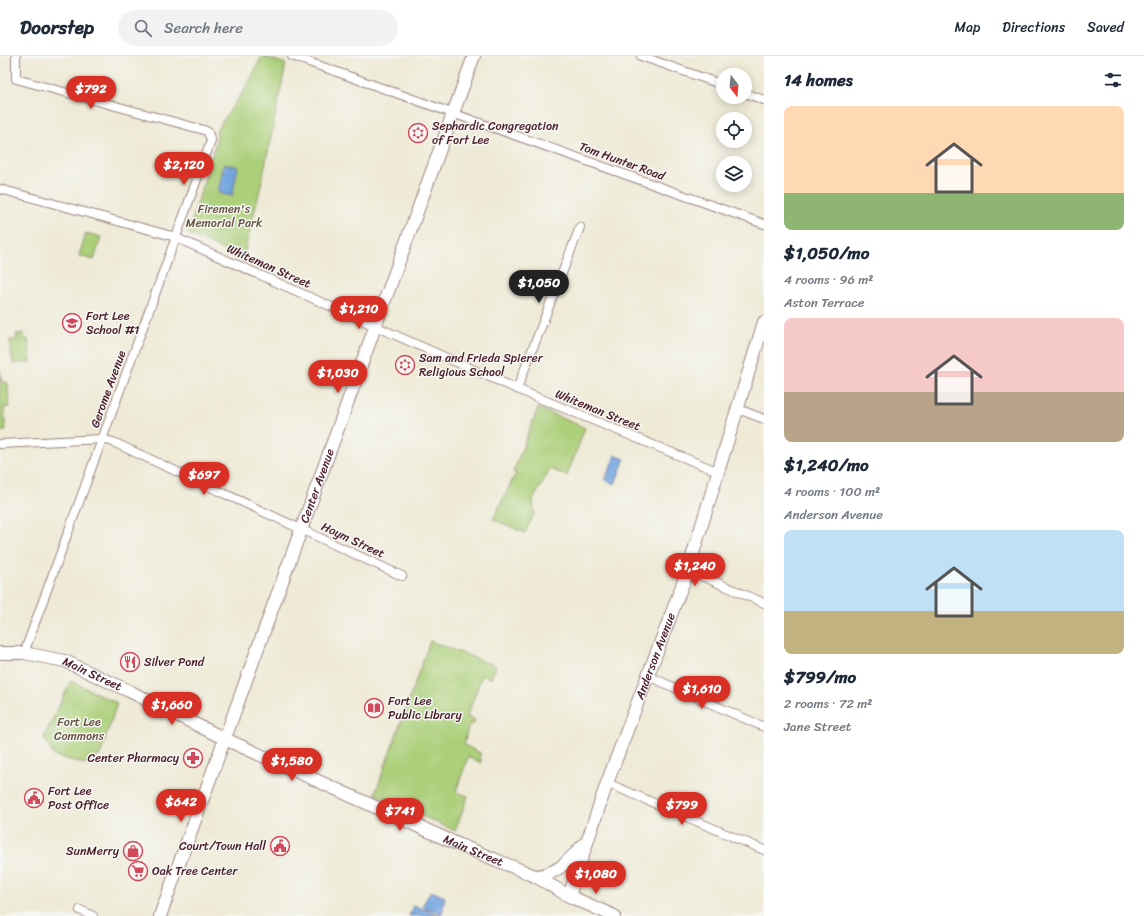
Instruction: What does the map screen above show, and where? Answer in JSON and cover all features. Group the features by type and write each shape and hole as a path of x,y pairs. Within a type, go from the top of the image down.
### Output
{"main road":[{"name":"Center Avenue","path":"160,916 375,326 454,115 474,56"},
{"name":"Anderson Avenue","path":"569,896 607,783 688,570 764,322"},
{"name":"Main Street","path":"0,653 24,654 65,661 130,691 225,739 455,844 535,876 569,896 614,916"},
{"path":"535,876 544,876 560,869 588,839"}],"street":[{"name":"Gerome Avenue","path":"16,56 16,79 208,132 211,141 24,654"},
{"name":"Tom Hunter Road","path":"292,56 454,115 764,224"},
{"path":"641,56 716,83"},
{"path":"752,96 764,100"},
{"name":"Whiteman Street","path":"0,189 176,238 517,389 718,472"},
{"path":"517,389 580,227"},
{"path":"738,410 764,420"},
{"name":"Hoym Street","path":"0,444 102,439 113,442 402,576"},
{"path":"688,570 764,603"},
{"path":"648,676 764,727"},
{"path":"607,783 764,850"},
{"path":"80,910 93,916"}],"green space":[{"name":"Firemen's Memorial Park","path":"262,56 286,64 261,185 243,259 188,234 216,142 217,129 247,86"},
{"path":"86,233 101,237 94,260 79,256"},
{"path":"23,333 23,339 28,339 31,362 13,364 10,340 17,340 16,334"},
{"path":"0,370 2,382 8,383 9,407 4,408 6,431 0,431"},
{"path":"538,408 585,428 567,476 550,469 533,500 534,514 525,533 493,519 516,473 513,472"},
{"path":"430,641 496,666 491,679 482,675 467,717 475,720 473,725 469,724 464,745 480,753 481,763 468,757 456,792 468,796 455,831 375,794"},
{"name":"Fort Lee Commons","path":"71,681 117,703 100,755 85,764 54,756 44,737"}],"water":[{"path":"224,164 238,167 232,196 218,193"},
{"path":"615,455 625,459 615,484 605,480"},
{"path":"431,891 445,897 442,914 422,906"},
{"path":"413,905 442,916 409,916"}],"place":[{"name":"Sephardic Congregation of Fort Lee","path":"418,133"},
{"name":"Fort Lee School #1","path":"72,323"},
{"name":"Sam and Frieda Spierer Religious School","path":"405,365"},
{"name":"Silver Pond","path":"130,662"},
{"name":"Fort Lee Public Library","path":"374,708"},
{"name":"Center Pharmacy","path":"193,758"},
{"name":"Fort Lee Post Office","path":"34,798"},
{"name":"Court/Town Hall","path":"280,846"},
{"name":"SunMerry","path":"133,851"},
{"name":"Oak Tree Center","path":"138,871"}]}
